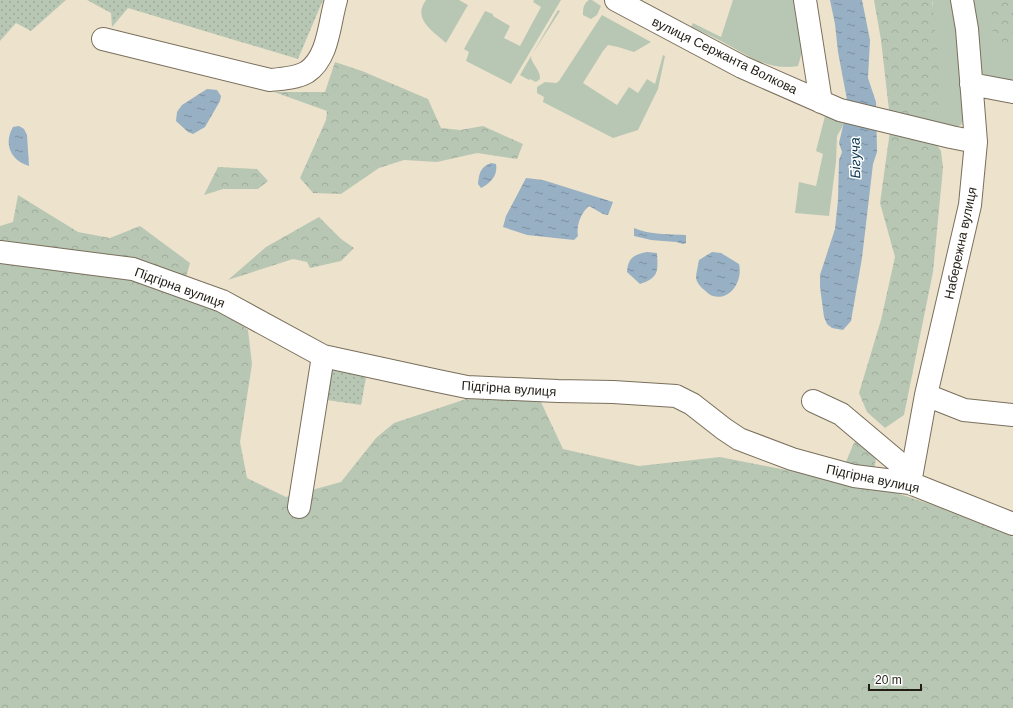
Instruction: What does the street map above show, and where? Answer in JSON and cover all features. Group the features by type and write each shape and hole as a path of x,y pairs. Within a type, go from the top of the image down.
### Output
{"street":[{"path":"103,39 270,80 288,78 307,72 316,63 323,52 336,0"},
{"name":"вулиця Сержанта Волкова","path":"616,0 742,67 831,106 882,120 976,142"},
{"path":"805,0 831,106"},
{"name":"Набережна вулиця","path":"911,478 926,395 970,205 976,142 967,29 962,0"},
{"path":"971,84 1013,92"},
{"name":"Підгірна вулиця","path":"0,252 133,269 222,301 323,356 467,387 613,392 676,396 692,404 724,429 746,442 792,459 854,476 911,478 1013,524"},
{"path":"299,506 323,356"},
{"path":"926,395 964,410 1013,415"},
{"path":"813,401 841,414 911,478"}],"green space":[{"path":"0,0 66,0 31,31 16,23 0,41"},
{"path":"87,0 323,0 298,59 128,8 112,27 111,13"},
{"path":"426,0 459,0 468,5 446,43 430,29 423,19 421,13 422,7"},
{"path":"534,0 561,0 511,84 466,61 469,52 464,49 485,11 493,14 493,16 510,26 504,38 520,46 541,7 533,2"},
{"path":"589,0 592,0 601,6 597,15 591,19 583,15 584,5"},
{"path":"733,0 798,0 802,52 798,66 787,67 766,64 691,27 693,23 721,37"},
{"path":"874,0 932,0 943,105 910,116 889,110 881,40"},
{"path":"932,0 957,0 965,115 961,125 943,131 898,122 889,110 910,116 933,4"},
{"path":"972,0 1013,0 1013,86 981,73"},
{"path":"1007,1 1013,11 1012,41 1006,45 997,43 990,24 992,3"},
{"path":"558,10 560,11 532,54"},
{"path":"602,15 651,42 634,52 608,45 583,83 617,105 629,87 638,93 647,79 655,84 663,55 665,56 658,89 638,130 613,138 543,102 544,97 537,93 537,87 545,82 556,83 559,81"},
{"path":"531,56 531,59 540,76 540,79 536,82 520,75"},
{"path":"335,62 362,71 428,99 441,128 460,130 483,126 523,144 517,159 477,153 437,162 404,160 379,168 341,194 313,193 300,178 326,120 327,111 274,92 325,92"},
{"path":"825,116 840,116 844,124 837,136 836,162 829,216 795,213 799,182 816,186 823,154 816,151"},
{"path":"890,131 933,139 941,151 943,168 933,272 904,415 885,428 867,412 859,393 881,320 895,257 880,203"},
{"path":"218,167 257,169 268,181 258,189 223,189 204,195"},
{"path":"18,195 78,232 110,238 140,226 190,263 186,277 0,248 0,226 13,222"},
{"path":"319,217 341,239 354,248 341,261 310,268 307,262 293,259 228,280 266,247"},
{"path":"0,255 103,269 221,309 248,330 252,364 240,442 247,478 286,497 341,482 376,438 394,423 466,399 540,400 563,449 639,466 720,457 887,490 936,506 1013,537 1013,708 0,708"},
{"path":"327,364 367,372 361,405 320,399"},
{"path":"861,431 877,446 873,485 840,476 853,445"}],"water":[{"name":"Бігуча","path":"830,0 862,0 870,40 868,78 876,102 877,152 873,164 862,258 851,321 843,330 832,328 827,324 824,317 820,287 820,275 835,229 838,200 839,160 842,152 839,143 848,105"},
{"path":"207,89 217,90 221,96 220,101 205,127 193,134 188,132 176,121 177,112 182,105"},
{"path":"19,126 24,129 27,135 29,166 23,164 13,156 10,151 10,133 13,127"},
{"path":"491,163 496,164 495,175 488,184 481,188 478,184 481,171 484,167"},
{"path":"526,178 543,180 613,202 608,215 603,214 589,206 580,220 578,236 574,240 527,235 503,227 506,216"},
{"path":"634,228 653,233 686,235 686,243 683,244 651,240 634,236"},
{"path":"647,252 657,253 657,269 656,273 651,279 640,284 627,272 628,267 632,258 638,254"},
{"path":"712,252 721,253 739,264 740,270 734,288 725,295 719,297 709,294 700,286 696,278 699,260"}]}
